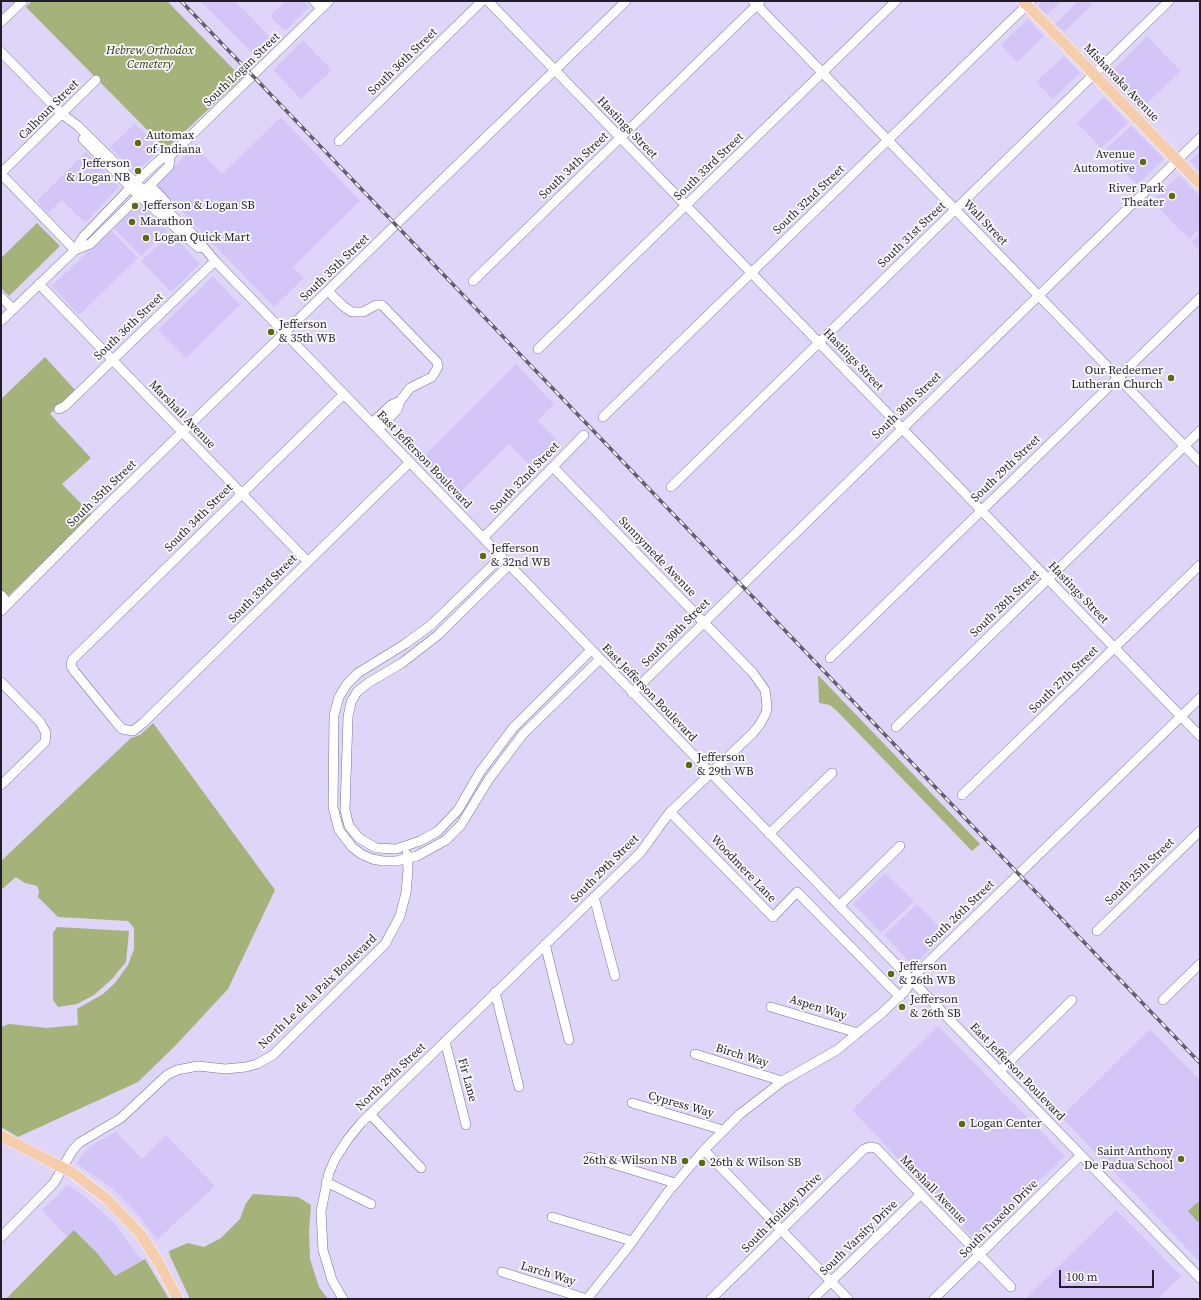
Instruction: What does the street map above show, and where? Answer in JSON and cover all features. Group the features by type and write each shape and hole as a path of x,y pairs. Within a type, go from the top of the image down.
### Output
{"main road":[{"name":"Mishawaka Avenue","path":"1027,2 1200,184"},
{"path":"1,1136 63,1168 102,1195 130,1221 149,1248 178,1299"}],"street":[{"path":"1,22 23,1"},
{"path":"314,1 321,9"},
{"name":"South Logan Street","path":"75,250 83,237 133,185 161,159 170,156 329,1"},
{"name":"South 36th Street","path":"340,141 482,1"},
{"name":"Hastings Street","path":"488,1 1200,736"},
{"name":"South 35th Street","path":"1,611 626,1"},
{"name":"South 33rd Street","path":"538,349 896,1"},
{"name":"South 31st Street","path":"671,487 1169,1"},
{"name":"Wall Street","path":"757,2 822,73 1200,462"},
{"name":"South 34th Street","path":"473,281 757,2"},
{"name":"South 32nd Street","path":"603,417 888,140 1027,2"},
{"name":"East Jefferson Boulevard","path":"1,52 62,114 78,126 133,185 144,191 192,233 215,261"},
{"name":"Calhoun Street","path":"1,174 96,80"},
{"name":"South 30th Street","path":"632,693 1200,138"},
{"name":"South Logan Street","path":"75,250 90,244 144,191 168,166 170,156"},
{"path":"1,174 75,250 1,321"},
{"name":"East Jefferson Boulevard","path":"144,191 285,333 1200,1278"},
{"name":"South 36th Street","path":"59,409 65,406 215,261"},
{"name":"Marshall Avenue","path":"39,284 308,562"},
{"path":"328,291 343,306 352,312 363,312 376,305 382,305 435,359 438,366 432,378 410,388 400,401 391,405 375,426"},
{"path":"1,297 13,309"},
{"name":"South 29th Street","path":"830,658 1200,298"},
{"name":"South 34th Street","path":"133,731 122,728 115,722 75,672 72,666 72,660 344,394"},
{"name":"South 28th Street","path":"896,727 1200,431"},
{"name":"South 32nd Street","path":"483,538 584,435"},
{"name":"South 33rd Street","path":"133,731 187,681 410,462"},
{"name":"Sunnymede Avenue","path":"553,467 760,681 765,690 767,703"},
{"path":"501,557 431,625 405,644 358,673 342,690 335,707 333,807 339,830 352,847 361,854 372,859 382,861 407,859 440,845 455,832 469,815 489,779 523,734 600,659"},
{"path":"509,565 432,640 402,663 368,683 357,692 348,710 345,810 349,826 359,838 376,848 396,849 429,837 458,810 480,772 502,741 542,698 591,650"},
{"name":"South 27th Street","path":"962,795 1200,565"},
{"path":"1,595 8,603"},
{"path":"1,682 44,727 46,739 1,785"},
{"name":"South 26th Street","path":"587,1299 675,1183 724,1130 753,1102 782,1081 827,1056 858,1033 900,996 918,972 1200,698"},
{"name":"South 29th Street","path":"445,1041 646,846 670,812 760,724 766,713 767,703"},
{"path":"769,834 832,773"},
{"name":"Woodmere Lane","path":"670,812 773,917 797,892 900,996"},
{"name":"South 25th Street","path":"1097,931 1200,831"},
{"name":"North Le de la Paix Boulevard","path":"1,1237 54,1184 72,1151 79,1143 121,1118 167,1075 177,1070 198,1066 225,1069 246,1067 257,1064 273,1055 385,944 400,916 406,892 406,846"},
{"path":"839,906 900,846"},
{"path":"594,897 615,976"},
{"path":"545,944 569,1040"},
{"path":"1163,1000 1200,964"},
{"path":"495,992 519,1087"},
{"path":"1000,1071 1072,1000"},
{"name":"Aspen Way","path":"771,1006 858,1033"},
{"name":"North 29th Street","path":"343,1299 332,1280 323,1250 321,1211 326,1182 335,1159 354,1130 445,1041"},
{"name":"Fir Lane","path":"445,1041 466,1125"},
{"name":"Birch Way","path":"695,1054 782,1081"},
{"name":"Cypress Way","path":"632,1103 724,1130"},
{"path":"370,1114 421,1168"},
{"name":"Marshall Avenue","path":"870,1147 876,1148 1011,1287"},
{"name":"South Holiday Drive","path":"712,1299 864,1149 870,1147"},
{"path":"704,1150 848,1299"},
{"name":"South Tuxedo Drive","path":"934,1299 1081,1155"},
{"path":"590,1157 675,1183"},
{"path":"326,1182 371,1204"},
{"name":"South Varsity Drive","path":"813,1299 921,1194"},
{"path":"552,1216 632,1241"},
{"name":"Larch Way","path":"502,1272 587,1299"}],"shaded area":[{"path":"1,1 15,1 1,15"},
{"path":"200,1 235,1 274,41 257,58"},
{"path":"285,1 303,1 309,7 285,31 270,16"},
{"path":"1043,1 1061,1 1047,15 1038,6"},
{"path":"1078,1 1088,1 1092,5 1064,32 1055,24"},
{"path":"1028,19 1044,36 1017,62 1001,45"},
{"path":"1147,36 1181,71 1140,110 1107,76"},
{"path":"303,40 332,70 301,99 273,70"},
{"path":"1064,56 1080,73 1053,99 1036,82"},
{"path":"1104,97 1128,123 1101,148 1077,123"},
{"path":"281,117 360,201 293,267 304,278 274,307 158,187 158,182 195,146 222,174"},
{"path":"135,123 160,149 137,171 133,171 110,147"},
{"path":"1131,126 1164,159 1137,185 1104,151"},
{"path":"1200,151 1200,172 1190,161"},
{"path":"86,152 119,187 85,223 62,200 48,213 37,201"},
{"path":"1179,175 1200,197 1200,229 1189,239 1152,201"},
{"path":"136,205 140,205 168,231 141,256 114,228"},
{"path":"111,230 138,258 79,315 52,286"},
{"path":"171,233 200,264 171,292 141,261"},
{"path":"1200,233 1200,251 1191,242"},
{"path":"213,276 240,305 186,358 158,330"},
{"path":"516,364 554,404 538,421 562,445 536,471 509,444 457,496 421,459"},
{"path":"885,873 914,901 881,933 853,904"},
{"path":"917,904 946,934 913,966 884,935"},
{"path":"938,1026 1065,1156 977,1242 852,1110"},
{"path":"1150,1029 1200,1080 1200,1262 1061,1117"},
{"path":"116,1132 142,1159 166,1135 215,1186 157,1240 135,1211 113,1189 76,1163 90,1146"},
{"path":"68,1185 89,1200 114,1223 142,1260 115,1276 97,1253 75,1230 67,1237 42,1210"},
{"path":"1116,1210 1181,1276 1158,1299 1025,1299"}],"green space":[{"name":"Hebrew Orthodox Cemetery","path":"32,1 167,1 242,78 166,149 26,7"},
{"path":"37,223 60,246 9,296 1,288 1,258"},
{"path":"45,357 75,390 50,414 91,458 62,484 92,515 6,598 1,593 1,399"},
{"path":"818,675 980,844 972,851 838,712 830,705 819,703"},
{"path":"153,723 275,890 228,989 176,1045 138,1082 18,1137 1,1127 1,1027 9,1024 47,1028 78,1025 77,1009 103,994 115,983 128,965 134,949 134,928 128,921 58,917 38,897 39,891 37,886 25,883 16,877 1,890 1,861 131,738 140,735"},
{"path":"57,927 129,931 126,962 112,979 94,995 77,1004 58,1007 53,1000 53,933"},
{"path":"253,1194 298,1197 311,1205 309,1231 310,1259 319,1287 328,1299 190,1299 169,1251 188,1243 204,1247 221,1238 240,1219 246,1203"},
{"path":"1198,1202 1200,1204 1200,1220 1198,1222 1188,1211"},
{"path":"74,1230 97,1253 115,1276 145,1259 169,1299 6,1299"}],"railway":[{"path":"181,1 1200,1063"}],"place":[{"name":"Automax of Indiana","path":"138,143"},
{"name":"Avenue Automotive","path":"1143,162"},
{"name":"Jefferson & Logan NB","path":"138,171"},
{"name":"River Park Theater","path":"1172,196"},
{"name":"Jefferson & Logan SB","path":"135,206"},
{"name":"Marathon","path":"132,222"},
{"name":"Logan Quick Mart","path":"146,238"},
{"name":"Jefferson & 35th WB","path":"271,332"},
{"name":"Our Redeemer Lutheran Church","path":"1171,378"},
{"name":"Jefferson & 32nd WB","path":"483,556"},
{"name":"Jefferson & 29th WB","path":"689,765"},
{"name":"Jefferson & 26th WB","path":"891,974"},
{"name":"Jefferson & 26th SB","path":"902,1007"},
{"name":"Logan Center","path":"962,1124"},
{"name":"Saint Anthony De Padua School","path":"1181,1159"},
{"name":"26th & Wilson NB","path":"685,1161"},
{"name":"26th & Wilson SB","path":"702,1163"}]}
